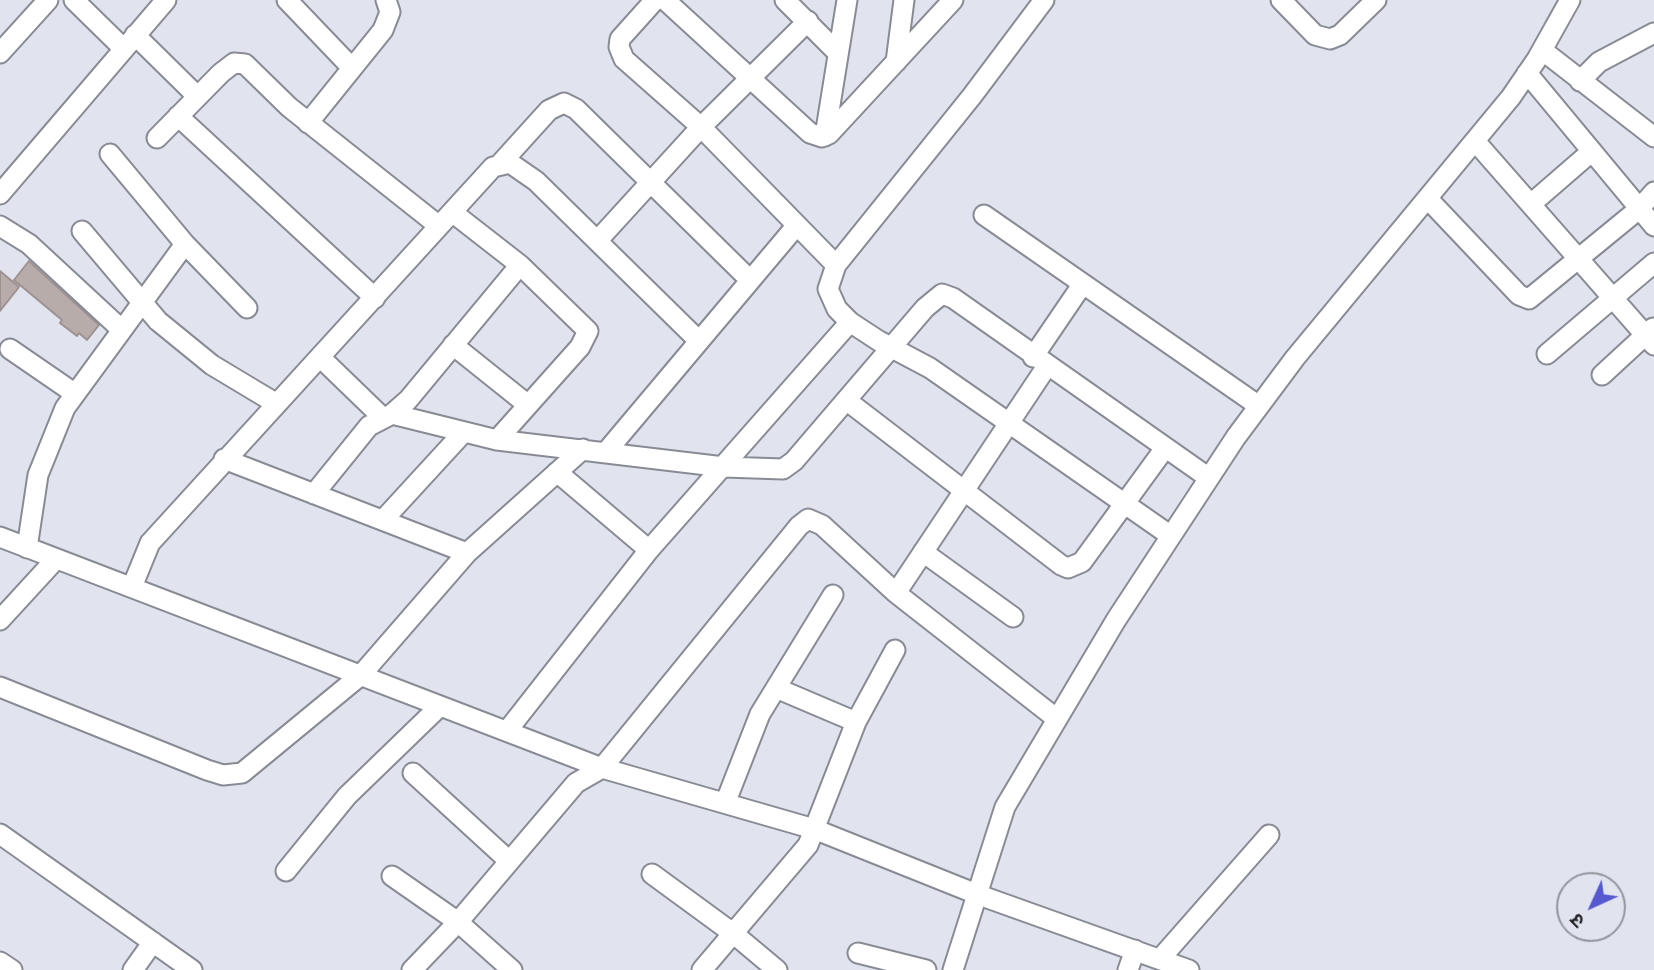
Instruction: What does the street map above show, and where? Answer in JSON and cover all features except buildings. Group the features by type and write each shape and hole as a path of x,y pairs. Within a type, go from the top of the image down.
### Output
{"street":[{"path":"0,53 48,0"},
{"path":"74,0 197,96"},
{"path":"0,194 166,0"},
{"path":"286,0 352,68"},
{"path":"308,123 388,20 390,12 386,0"},
{"path":"655,0 624,32 620,39 621,53 701,127 836,265"},
{"path":"665,0 752,76 810,133 825,136"},
{"path":"785,0 838,53"},
{"path":"825,136 847,0"},
{"path":"896,62 904,0"},
{"path":"825,136 953,0"},
{"path":"1044,0 972,96 836,265 829,281 830,298 850,321 930,368 1171,536"},
{"path":"1281,0 1315,35 1331,39 1340,35 1376,0"},
{"path":"953,970 1005,807 1171,536 1259,406 1475,141 1527,73 1570,0"},
{"path":"598,240 701,127 808,21"},
{"path":"1580,81 1599,62 1654,33"},
{"path":"1542,50 1654,136"},
{"path":"157,138 229,66 240,63 256,71 308,123 446,219 520,265 588,331 586,340 497,440"},
{"path":"1527,73 1654,226"},
{"path":"132,587 150,543 224,459 321,358 483,176 501,163 556,104 564,103 576,109 750,281"},
{"path":"178,116 375,298"},
{"path":"1475,141 1651,336 1602,375"},
{"path":"1531,204 1591,152"},
{"path":"110,154 185,244 247,307"},
{"path":"501,163 522,169 699,341"},
{"path":"1428,199 1526,299 1535,297 1639,209 1654,192"},
{"path":"984,215 1259,406"},
{"path":"606,452 797,225"},
{"path":"0,226 29,244 122,330"},
{"path":"82,231 142,305 212,365 277,404"},
{"path":"27,548 38,475 56,426 74,393 185,244"},
{"path":"1546,354 1654,262"},
{"path":"314,494 369,426 387,415 453,345 520,265"},
{"path":"895,593 1007,422 1082,285"},
{"path":"321,358 387,415 462,434 724,467 768,470 789,466 932,299 942,294 953,298 1040,362 1209,478"},
{"path":"508,732 649,550 850,321"},
{"path":"453,345 528,405"},
{"path":"10,349 74,393"},
{"path":"846,400 962,491 1068,568 1083,562 1166,448"},
{"path":"383,520 462,434"},
{"path":"0,687 207,770 232,775 242,773 361,675 467,553 583,449"},
{"path":"224,459 467,553"},
{"path":"557,472 649,550"},
{"path":"412,970 458,922 508,860 558,808 576,783 602,768 805,521 812,519 822,525 895,593 1057,719"},
{"path":"0,537 602,768 726,801 814,829 979,895 1187,970"},
{"path":"923,552 1013,617"},
{"path":"0,620 57,559"},
{"path":"726,801 760,714 832,595"},
{"path":"702,970 808,845 856,722 895,650"},
{"path":"776,688 856,722"},
{"path":"286,871 347,796 440,706"},
{"path":"413,773 508,860"},
{"path":"0,834 192,970"},
{"path":"1160,959 1269,835"},
{"path":"652,874 734,934 777,970"},
{"path":"392,876 458,922 512,970"},
{"path":"133,970 153,942"},
{"path":"1128,970 1135,950"},
{"path":"858,953 926,970"},
{"path":"0,962 12,970"}]}
